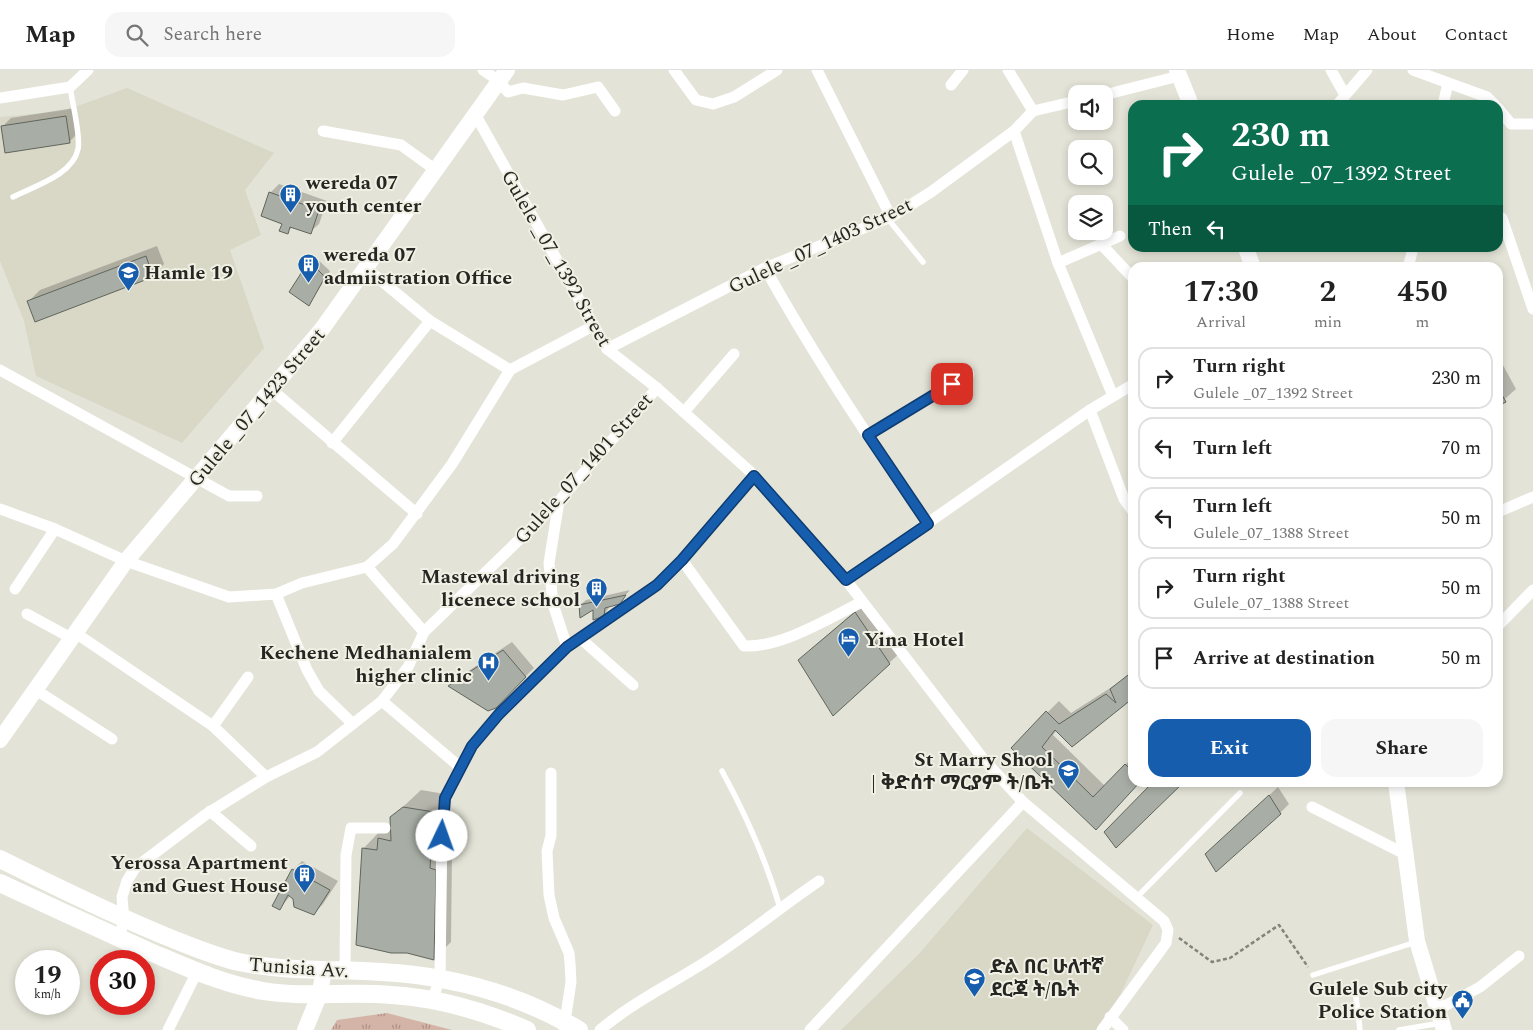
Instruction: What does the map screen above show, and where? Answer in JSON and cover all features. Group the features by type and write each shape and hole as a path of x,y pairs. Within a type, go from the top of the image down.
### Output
{"main road":[{"path":"1178,73 1189,100"},
{"name":"Gulele _07_1423 Street","path":"0,740 126,561 322,329 437,171 503,76"},
{"path":"1397,787 1418,942 1441,1021"},
{"name":"Tunisia Av.","path":"0,859 124,920 238,962 263,967 324,972 345,970 440,978 490,990 570,1027"},
{"name":"Tunisia Av.","path":"0,883 196,972 226,982 263,991 319,996 359,993 434,999 471,1009 527,1030"},
{"path":"305,1030 319,996 324,972"}],"street":[{"path":"0,98 70,87 88,70"},
{"path":"483,70 503,76 508,92 523,88 563,94 598,87 615,111"},
{"path":"674,70 696,100 713,104 734,97 777,70"},
{"path":"817,70 890,218"},
{"path":"951,84 963,70"},
{"path":"1008,70 1033,111 1068,103"},
{"path":"1331,70 1345,95"},
{"path":"1341,100 1367,70"},
{"path":"1413,70 1489,100"},
{"path":"1113,91 1178,73"},
{"path":"1444,100 1448,83"},
{"name":"Gulele _07_1403 Street","path":"607,349 765,268 890,218 931,192 1014,131 1033,111"},
{"name":"Gulele _07_1392 Street","path":"475,114 607,349 657,388 754,476 846,580 985,761 1023,802 1164,921 1168,930"},
{"path":"1503,114 1511,124 1533,124"},
{"path":"323,131 401,145 437,171"},
{"path":"1014,131 1058,263 1113,396"},
{"path":"1503,221 1532,302"},
{"path":"1058,263 1120,236"},
{"path":"1102,244 1128,273"},
{"path":"366,268 430,321 510,370"},
{"path":"765,268 788,309 868,435 928,524"},
{"path":"332,443 430,321"},
{"path":"0,509 55,529 126,561 229,597 276,594 302,583 367,567 393,544 417,514 452,464 510,370 593,326"},
{"path":"684,412 734,354"},
{"path":"0,370 197,476 229,496 257,496"},
{"path":"868,435 969,374"},
{"path":"846,580 1090,410 1128,387"},
{"name":"Gulele_07_1401 Street","path":"119,938 124,920 122,897 127,881 135,868 210,811 266,777 317,752 382,701 408,667 424,632 559,501 657,388"},
{"path":"272,390 417,514"},
{"path":"1090,410 1124,499 1128,504"},
{"path":"434,999 440,978 442,825 445,798 472,746 499,714 567,647 657,585 682,560 754,476"},
{"path":"1503,510 1533,497"},
{"path":"559,501 549,563 553,604 567,647"},
{"path":"15,589 55,529"},
{"path":"682,560 744,646 753,646 786,638 862,602"},
{"path":"367,567 424,632"},
{"path":"1503,621 1533,590"},
{"path":"276,594 307,670 319,691 353,724"},
{"path":"27,614 75,636 213,726 266,777"},
{"path":"580,638 633,685"},
{"path":"213,726 248,677"},
{"path":"36,690 112,739"},
{"path":"382,701 461,768"},
{"path":"551,773 551,836 547,851 549,895 554,918 569,954 570,1027"},
{"path":"810,1030 1023,802"},
{"path":"1312,807 1405,854"},
{"path":"210,811 251,846"},
{"path":"345,970 346,855 351,828 385,828"},
{"path":"600,1030 623,1011 669,986 713,958 819,881"},
{"path":"1102,1030 1166,943 1168,930"},
{"path":"1441,1021 1519,956"},
{"path":"168,1030 196,972"},
{"path":"1110,1017 1123,1030"}],"lane":[{"path":"13,197 67,168 75,158 79,148 70,87"},
{"path":"890,218 923,262"},
{"path":"722,771 747,819 772,880 780,908"},
{"path":"1136,898 1240,793"},
{"path":"1313,974 1418,942"},
{"path":"1356,997 1360,1030"},
{"path":"1399,1030 1441,1021"}],"path":[{"path":"1168,930 1212,962 1230,958 1280,925 1313,974"}],"shaded area":[{"name":"Hamle 19","path":"127,88 274,153 245,190 261,235 230,250 264,348 182,443 36,376 24,321 0,261 0,117 64,111"},
{"path":"1027,828 1153,925 1120,995 1096,1030 841,1030 919,954"}],"green space":[{"path":"387,1013 452,1030 331,1030 337,1020"}],"building":[{"path":"66,116 70,143 5,153 1,126"},
{"name":"wereda 07 youth center","path":"269,192 319,210 311,234 290,227 288,234 279,231 282,224 261,216"},
{"path":"146,256 153,277 35,322 27,301"},
{"name":"wereda 07 admiistration Office","path":"309,261 325,277 309,306 289,292"},
{"name":"Mastewal driving licenece school","path":"626,595 620,604 605,608 604,616 593,620 593,610 580,618 579,605"},
{"name":"Yina Hotel","path":"855,612 890,664 833,716 798,660"},
{"name":"Kechene Medhanialem higher clinic","path":"503,650 526,677 496,708 488,711 448,686"},
{"path":"1128,675 1128,702 1072,747 1055,730 1042,747 1093,797 1125,764 1128,767 1128,787 1135,787 1096,830 1011,748 1046,711 1059,724 1106,694 1116,703 1110,689"},
{"path":"1148,787 1179,787 1116,848 1104,832"},
{"path":"1269,795 1281,814 1216,872 1205,854"},
{"path":"403,807 434,812 430,868 436,870 434,960 407,953 391,953 356,945 362,848 377,850 378,838 391,841 390,817"},
{"name":"Yerossa Apartment and Guest House","path":"292,869 330,890 314,915 294,907 293,899 288,895 280,910 272,906"}],"place":[{"name":"wereda 07 youth center","path":"290,213"},
{"name":"wereda 07 admiistration Office","path":"308,284"},
{"name":"Hamle 19","path":"128,291"},
{"name":"Mastewal driving licenece school","path":"596,607"},
{"name":"Yina Hotel","path":"848,658"},
{"name":"Kechene Medhanialem higher clinic","path":"488,682"},
{"name":"St Marry Shool | ቅድሰተ ማርያም ት/ቤት","path":"1069,790"},
{"name":"Yerossa Apartment and Guest House","path":"304,893"},
{"name":"ድል በር ሁለተኛ ደርጃ ት/ቤት","path":"974,997"},
{"name":"Gulele Sub city Police Station","path":"1463,1019"}],"route":[{"path":"442,836 445,798 472,746 499,714 567,647 657,585 682,560 754,476 846,580 928,524 868,435 952,384"}]}
